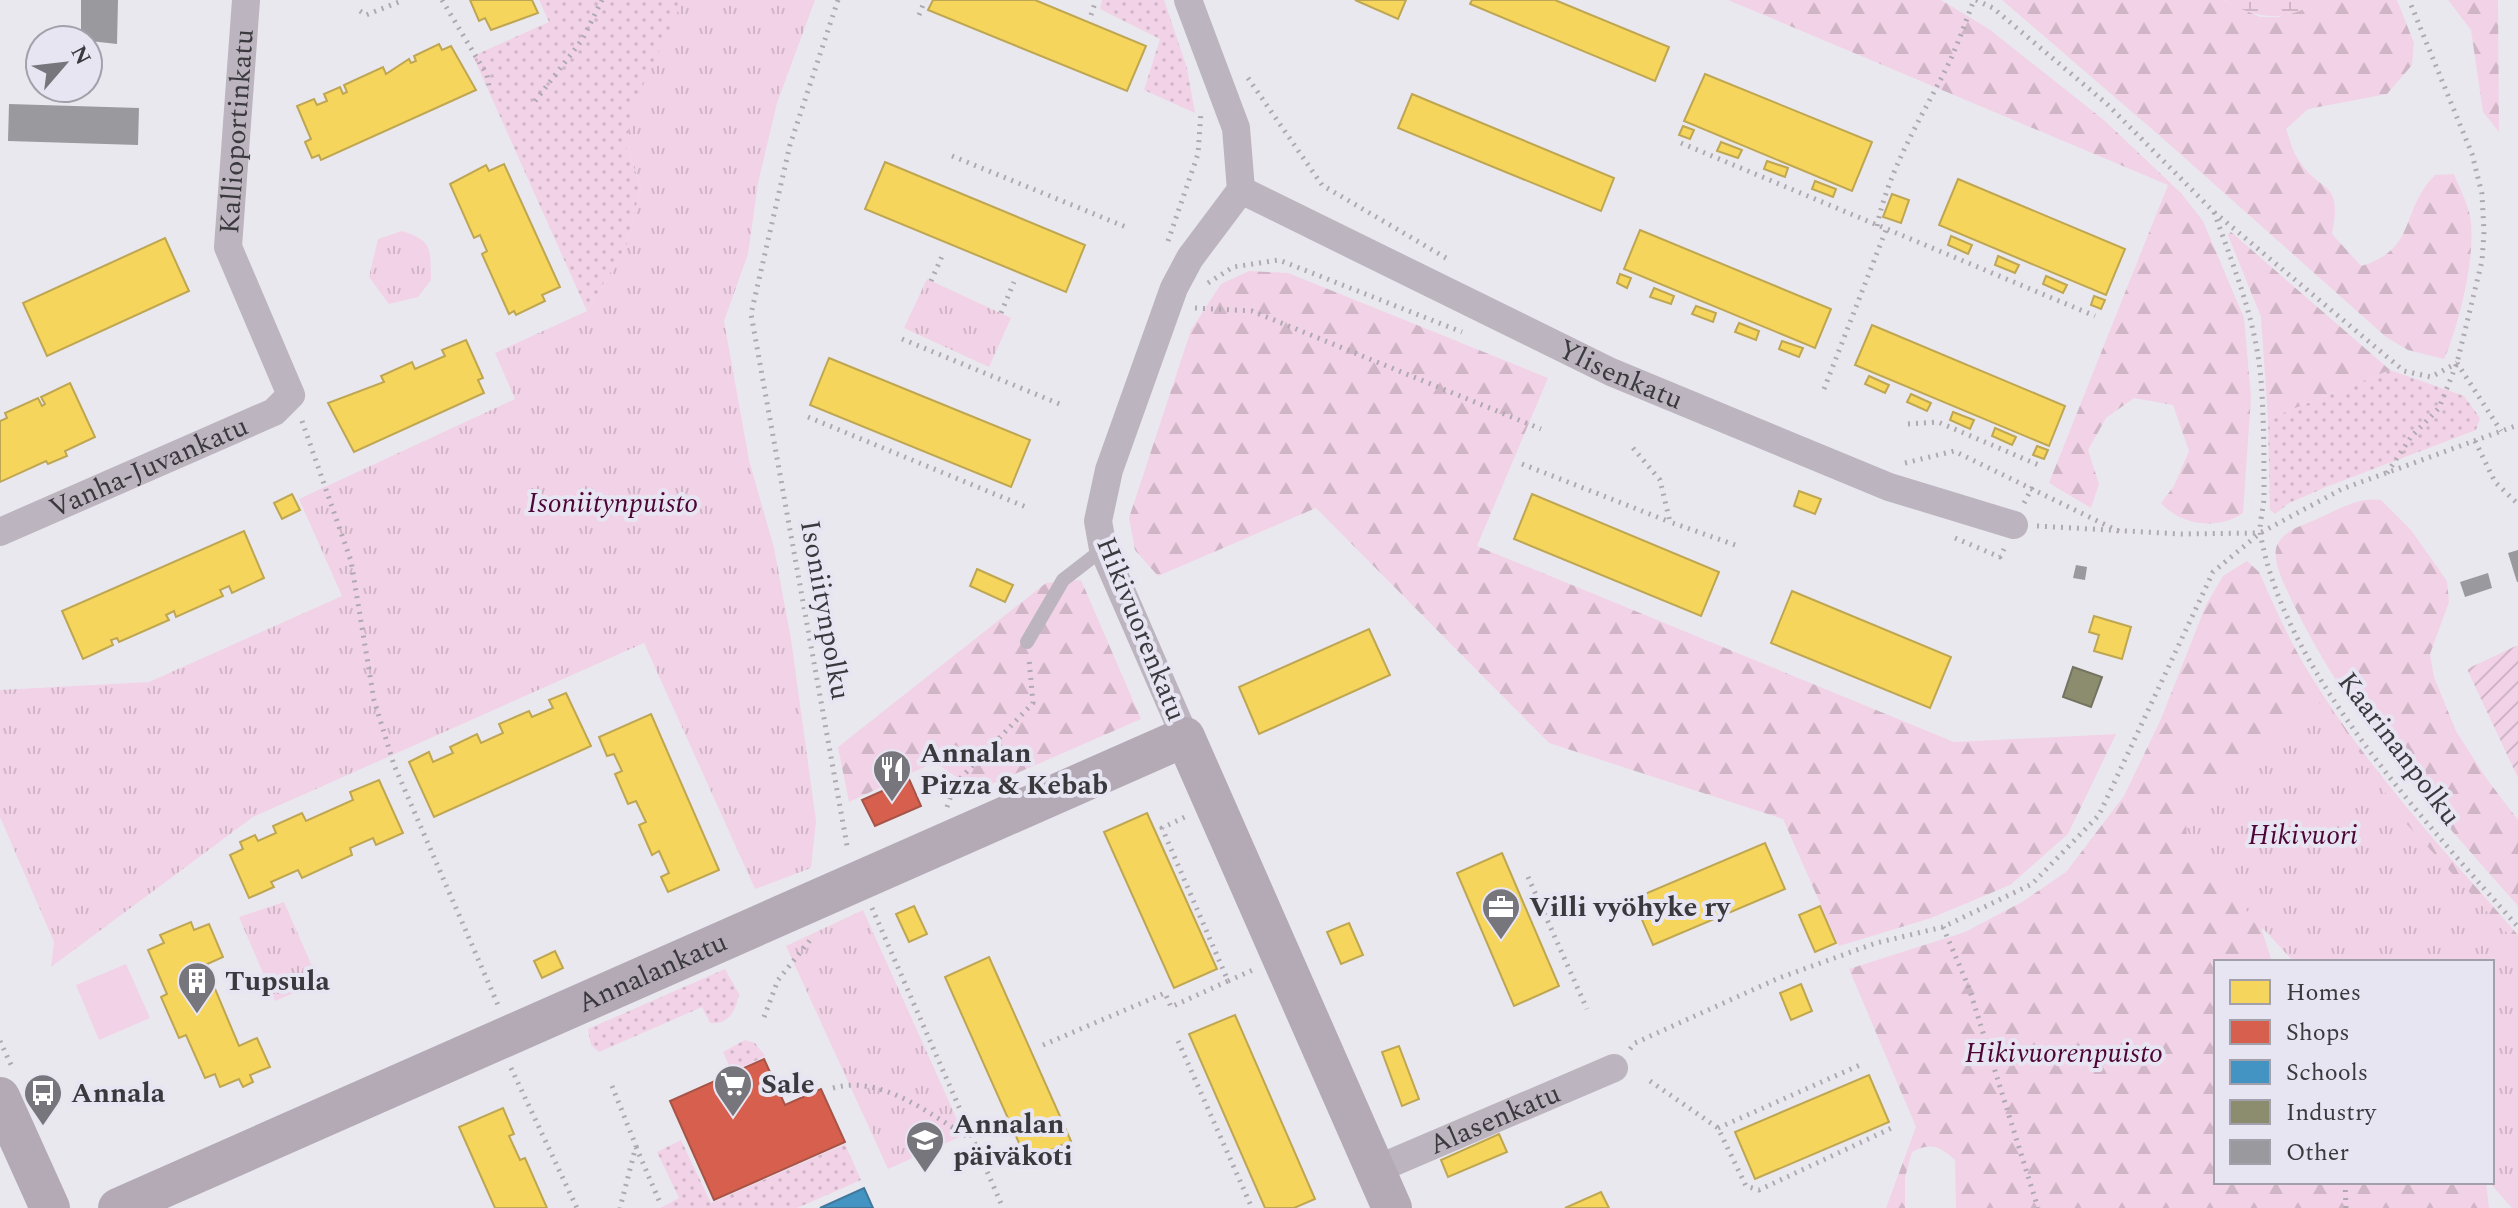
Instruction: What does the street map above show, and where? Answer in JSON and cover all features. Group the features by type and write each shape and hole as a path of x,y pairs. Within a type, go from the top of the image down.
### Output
{"street":[{"name":"Kallioportinkatu","path":"246,0 228,247 291,395"},
{"path":"1188,0 1236,128 1241,190"},
{"name":"Ylisenkatu","path":"1241,190 1611,372 1889,487 2014,525"},
{"name":"Hikivuorenkatu","path":"1241,190 1190,258 1174,288 1109,470 1098,521 1103,549 1392,1208"},
{"name":"Vanha-Juvankatu","path":"0,532 274,412 291,395"},
{"name":"Annalankatu","path":"118,1208 500,1028 860,881 1185,737"},
{"name":"Alasenkatu","path":"1375,1170 1614,1068"},
{"path":"0,1097 50,1208"}],"lane":[{"path":"1027,642 1063,580 1103,549"}],"path":[{"path":"360,11 366,15 404,0"},
{"path":"442,0 487,75 489,86"},
{"path":"535,101 582,40 602,0"},
{"name":"Isoniitynpolku","path":"838,0 790,145 751,314 813,645 843,837 1003,1208"},
{"path":"919,15 925,0"},
{"path":"1091,15 1096,0"},
{"path":"1877,226 1883,197 1900,157 1948,65 1975,0 1993,8"},
{"path":"1985,0 2107,104 2214,212 2404,371 2431,377 2457,363"},
{"path":"2387,474 2411,437 2439,408 2457,363 2482,261 2482,194 2472,154 2409,0"},
{"path":"1240,66 1322,185 1453,262"},
{"path":"1167,243 1198,154 1200,99"},
{"path":"1681,143 2095,316"},
{"path":"952,156 1126,227"},
{"name":"Kaarinanpolku","path":"2214,212 2251,314 2261,380 2264,500 2260,533 2268,569 2337,709 2444,843 2518,927"},
{"path":"1824,389 1886,230"},
{"path":"931,281 943,254"},
{"path":"1203,290 1210,281 1233,267 1279,260 1468,334"},
{"path":"1001,313 1014,282"},
{"path":"1196,298 1190,307 1252,311 1541,429"},
{"path":"902,339 1062,405"},
{"path":"2457,363 2501,431"},
{"path":"291,395 311,442 351,561 374,700 394,765 500,1028 577,1208"},
{"path":"808,417 1026,507"},
{"path":"1908,424 1938,422 2041,466"},
{"path":"1614,1068 1635,1043 1779,978 1876,943 1943,927 2032,884 2099,815 2213,572 2260,533 2342,489 2518,425"},
{"path":"2475,441 2495,482 2518,504"},
{"path":"1633,448 1660,480 1670,522"},
{"path":"1896,466 1954,451 2033,486 2120,532"},
{"path":"1522,464 1738,546"},
{"path":"1943,533 2000,557 2033,486"},
{"path":"2014,525 2120,532 2260,533"},
{"path":"943,820 955,784 1033,703 1027,642"},
{"path":"1195,812 1162,828 1228,981"},
{"path":"1528,877 1587,1009"},
{"path":"1943,927 1969,988 2038,1208"},
{"path":"764,1017 778,980 814,935"},
{"path":"1043,1045 1165,993 1171,1007 1263,966"},
{"path":"1178,1041 1252,1208"},
{"path":"1718,1128 1860,1065"},
{"path":"1650,1081 1718,1128 1746,1186 1759,1190 1896,1126"},
{"path":"833,1088 846,1084 879,1090 917,1104 972,1139"},
{"path":"612,1086 661,1205"},
{"path":"620,1208 636,1146"},
{"path":"2345,1184 2346,1208"}],"green space":[{"path":"539,0 683,0 626,146 641,186 627,245 587,311 473,56 549,22"},
{"name":"Isoniitynpuisto","path":"683,0 815,0 777,103 758,183 748,254 724,321 749,460 774,548 791,639 816,821 811,868 755,889 644,643 253,817 51,967 54,942 0,817 0,690 149,682 342,596 299,499 515,399 495,353 587,311 627,245 641,186 626,146 632,109"},
{"path":"1102,0 1164,0 1187,68 1195,113 1144,90 1160,39 1100,9"},
{"path":"1728,0 1941,0 1989,29 2105,121 2181,193 2203,221 2244,318 2251,397 2243,513 2223,522 2200,523 2179,517 2161,503 2174,486 2189,451 2173,405 2134,398 2106,418 2088,450 2099,484 2091,508 2049,483 2168,185"},
{"path":"2002,0 2224,0 2260,17 2279,17 2320,0 2397,0 2414,43 2412,65 2387,94 2308,109 2286,129 2298,159 2332,195 2335,216 2332,234 2361,266 2392,250 2406,228 2416,202 2435,175 2454,174 2465,200 2472,231 2461,309 2444,359 2408,350 2386,337"},
{"path":"2225,0 2320,0 2296,12 2272,16 2249,12"},
{"path":"2448,0 2498,0 2499,132 2483,112 2471,30"},
{"path":"402,231 420,239 428,248 431,280 418,297 389,304 369,277 378,239"},
{"path":"2231,232 2390,370 2268,419 2261,317 2228,235"},
{"path":"1249,271 1288,273 1548,378 1477,546 1954,742 2116,734 2068,834 2010,885 1931,918 1839,946 1783,819 1549,743 1316,508 1158,576 1135,550 1129,518 1191,330 1221,284"},
{"path":"927,279 1011,318 989,367 904,328"},
{"path":"2390,370 2464,396 2480,418 2476,430 2326,487 2289,503 2275,514 2270,510 2268,419"},
{"path":"2364,500 2381,500 2411,530 2447,581 2449,602 2430,654 2434,677 2456,731 2518,820 2518,906 2424,798 2366,725 2315,646 2280,574 2276,559 2277,545 2289,532 2348,505"},
{"name":"Hikivuorenpuisto","path":"2247,561 2259,572 2303,663 2358,745 2409,810 2518,935 2518,1087 2494,960 2265,919 2262,931 2271,960 2214,960 2214,1184 2486,1184 2489,1208 1956,1208 1955,1160 1945,1151 1930,1146 1912,1152 1905,1177 1905,1208 1886,1208 1916,1127 1849,969 1965,932 2022,902 2066,872 2124,796 2161,719 2206,605 2223,576"},
{"path":"1081,580 1141,719 976,791 935,762 849,802 838,747 1046,583"},
{"path":"2518,645 2518,778 2467,669"},
{"name":"Hikivuori","path":"2325,699 2403,820 2518,945 2518,1208 2512,1208 2491,1184 2494,1184 2494,960 2292,960 2188,847 2185,812"},
{"path":"284,902 319,982 275,1001 239,917"},
{"path":"863,910 964,1135 888,1169 786,946"},
{"path":"126,964 150,1018 99,1040 76,985"},
{"path":"725,969 739,994 734,1011 722,1022 710,1023 702,1007 599,1052 591,1045 588,1029"},
{"path":"745,1040 755,1043 765,1056 732,1073 723,1052"},
{"path":"681,1140 711,1203 845,1144 861,1180 797,1208 660,1208 679,1198 657,1152"}],"building: Homes":[{"path":"470,0 532,0 538,13 491,30 485,18 479,21"},
{"path":"933,0 1035,0 1146,46 1127,91 928,10"},
{"path":"1355,0 1406,0 1398,19"},
{"path":"1472,0 1555,0 1669,47 1655,81 1470,4"},
{"path":"439,44 442,50 451,46 476,90 321,160 319,155 312,158 305,142 311,139 297,106 314,99 317,105 327,101 324,94 340,87 343,94 347,92 344,85 383,67 386,74 409,59 411,63 416,61 414,56"},
{"path":"1705,74 1872,142 1852,191 1684,121"},
{"path":"1412,94 1614,178 1601,211 1398,128"},
{"path":"1683,126 1694,130 1690,139 1679,135"},
{"path":"1721,142 1742,150 1738,158 1717,151"},
{"path":"1767,161 1788,168 1785,177 1764,169"},
{"path":"885,162 1085,245 1066,292 865,209"},
{"path":"504,164 560,287 542,295 545,301 516,315 514,311 509,314 482,254 487,251 480,235 474,238 450,184 486,165 489,171"},
{"path":"1958,179 2125,249 2106,295 1939,225"},
{"path":"1815,181 1836,189 1833,197 1812,189"},
{"path":"1892,194 1909,200 1901,223 1883,217"},
{"path":"1640,230 1831,309 1815,348 1624,269"},
{"path":"1951,236 1972,245 1968,254 1948,245"},
{"path":"165,238 189,291 47,356 23,303"},
{"path":"1998,256 2019,265 2015,273 1995,265"},
{"path":"1620,274 1631,278 1627,288 1617,283"},
{"path":"2046,276 2067,285 2063,293 2043,284"},
{"path":"1654,288 1674,296 1671,304 1650,297"},
{"path":"2094,296 2105,300 2101,309 2091,305"},
{"path":"1696,306 1716,313 1713,322 1692,314"},
{"path":"1739,323 1759,331 1756,340 1735,332"},
{"path":"1872,325 2065,406 2049,446 1855,365"},
{"path":"466,340 483,378 478,380 484,393 354,452 328,403 384,382 381,376 412,362 415,369 445,356 442,350"},
{"path":"1782,341 1803,348 1799,357 1779,349"},
{"path":"829,358 1030,440 1011,487 810,405"},
{"path":"1869,376 1889,385 1885,393 1865,384"},
{"path":"70,383 95,437 65,451 67,456 48,464 46,461 0,482 0,421 7,418 5,413 38,398 42,406 45,404 41,397"},
{"path":"1911,394 1931,403 1927,411 1907,402"},
{"path":"1953,412 1974,420 1970,429 1950,420"},
{"path":"1995,428 2016,437 2012,445 1992,436"},
{"path":"2037,446 2048,450 2044,459 2033,455"},
{"path":"1799,491 1821,499 1815,514 1794,506"},
{"path":"292,494 300,510 282,519 274,503"},
{"path":"1532,494 1719,572 1701,616 1514,539"},
{"path":"244,531 264,578 232,593 229,586 220,590 223,596 176,617 174,611 166,615 169,620 119,642 117,638 111,640 113,645 83,659 62,611"},
{"path":"977,569 1013,585 1005,602 970,586"},
{"path":"1792,591 1951,657 1930,708 1771,643"},
{"path":"2094,616 2131,627 2122,659 2094,651 2099,635 2089,632"},
{"path":"1369,629 1390,675 1259,734 1239,687"},
{"path":"566,693 591,746 434,817 409,762 429,752 433,762 453,753 450,747 477,734 481,743 503,733 499,724 529,711 532,717 553,708 549,700"},
{"path":"651,714 719,870 668,892 661,877 669,873 659,851 652,855 639,825 646,822 636,801 628,804 615,774 622,771 614,754 607,756 599,737"},
{"path":"379,780 403,833 376,845 373,838 350,848 352,855 302,878 298,870 271,882 274,887 249,898 230,855 243,849 240,842 255,835 258,841 276,833 273,826 302,813 306,821 353,800 350,792"},
{"path":"1147,813 1217,969 1174,988 1104,832"},
{"path":"1765,843 1785,889 1653,945 1633,899"},
{"path":"1502,853 1559,986 1514,1006 1457,873"},
{"path":"914,906 927,934 909,942 896,914"},
{"path":"1820,906 1836,943 1815,952 1799,915"},
{"name":"Tupsula","path":"191,922 194,930 209,924 223,957 205,965 239,1046 257,1038 270,1067 250,1075 253,1082 243,1087 239,1079 220,1087 215,1074 205,1078 186,1035 179,1038 161,997 167,994 148,950 164,943 160,935"},
{"path":"1349,923 1363,955 1341,964 1327,932"},
{"path":"555,951 563,968 542,978 534,961"},
{"path":"989,957 1071,1141 1027,1161 945,977"},
{"path":"1801,984 1812,1011 1791,1020 1780,993"},
{"path":"1235,1015 1315,1199 1294,1208 1265,1208 1189,1034"},
{"path":"1399,1046 1419,1099 1402,1106 1382,1052"},
{"path":"1869,1075 1889,1122 1755,1179 1735,1132"},
{"path":"503,1108 514,1134 509,1136 520,1160 525,1158 547,1208 495,1208 459,1127"},
{"path":"1499,1134 1507,1152 1448,1177 1441,1160"},
{"path":"1601,1192 1609,1208 1565,1208"}],"building: Shops":[{"name":"Annalan Pizza & Kebab","path":"909,779 921,806 875,826 862,800"},
{"path":"764,1059 785,1105 821,1089 845,1142 714,1200 670,1101"}],"building: Schools":[{"path":"864,1188 873,1208 820,1208"}],"building: Industry":[{"path":"2073,667 2102,677 2091,707 2063,697"}],"building: Other":[{"path":"81,0 118,0 117,44 104,43 104,24 81,24"},
{"path":"9,104 139,108 138,145 8,141"},
{"path":"2518,550 2518,582 2517,582 2508,553"},
{"path":"2076,565 2087,567 2085,580 2073,578"},
{"path":"2488,573 2492,588 2465,597 2460,582"}],"place":[{"name":"Annalan Pizza & Kebab","path":"892,803"},
{"name":"Villi vyöhyke ry","path":"1501,941"},
{"name":"Tupsula","path":"197,1015"},
{"name":"Sale","path":"733,1118"},
{"name":"Annala","path":"43,1127"},
{"name":"Annalan päiväkoti","path":"925,1174"}]}
